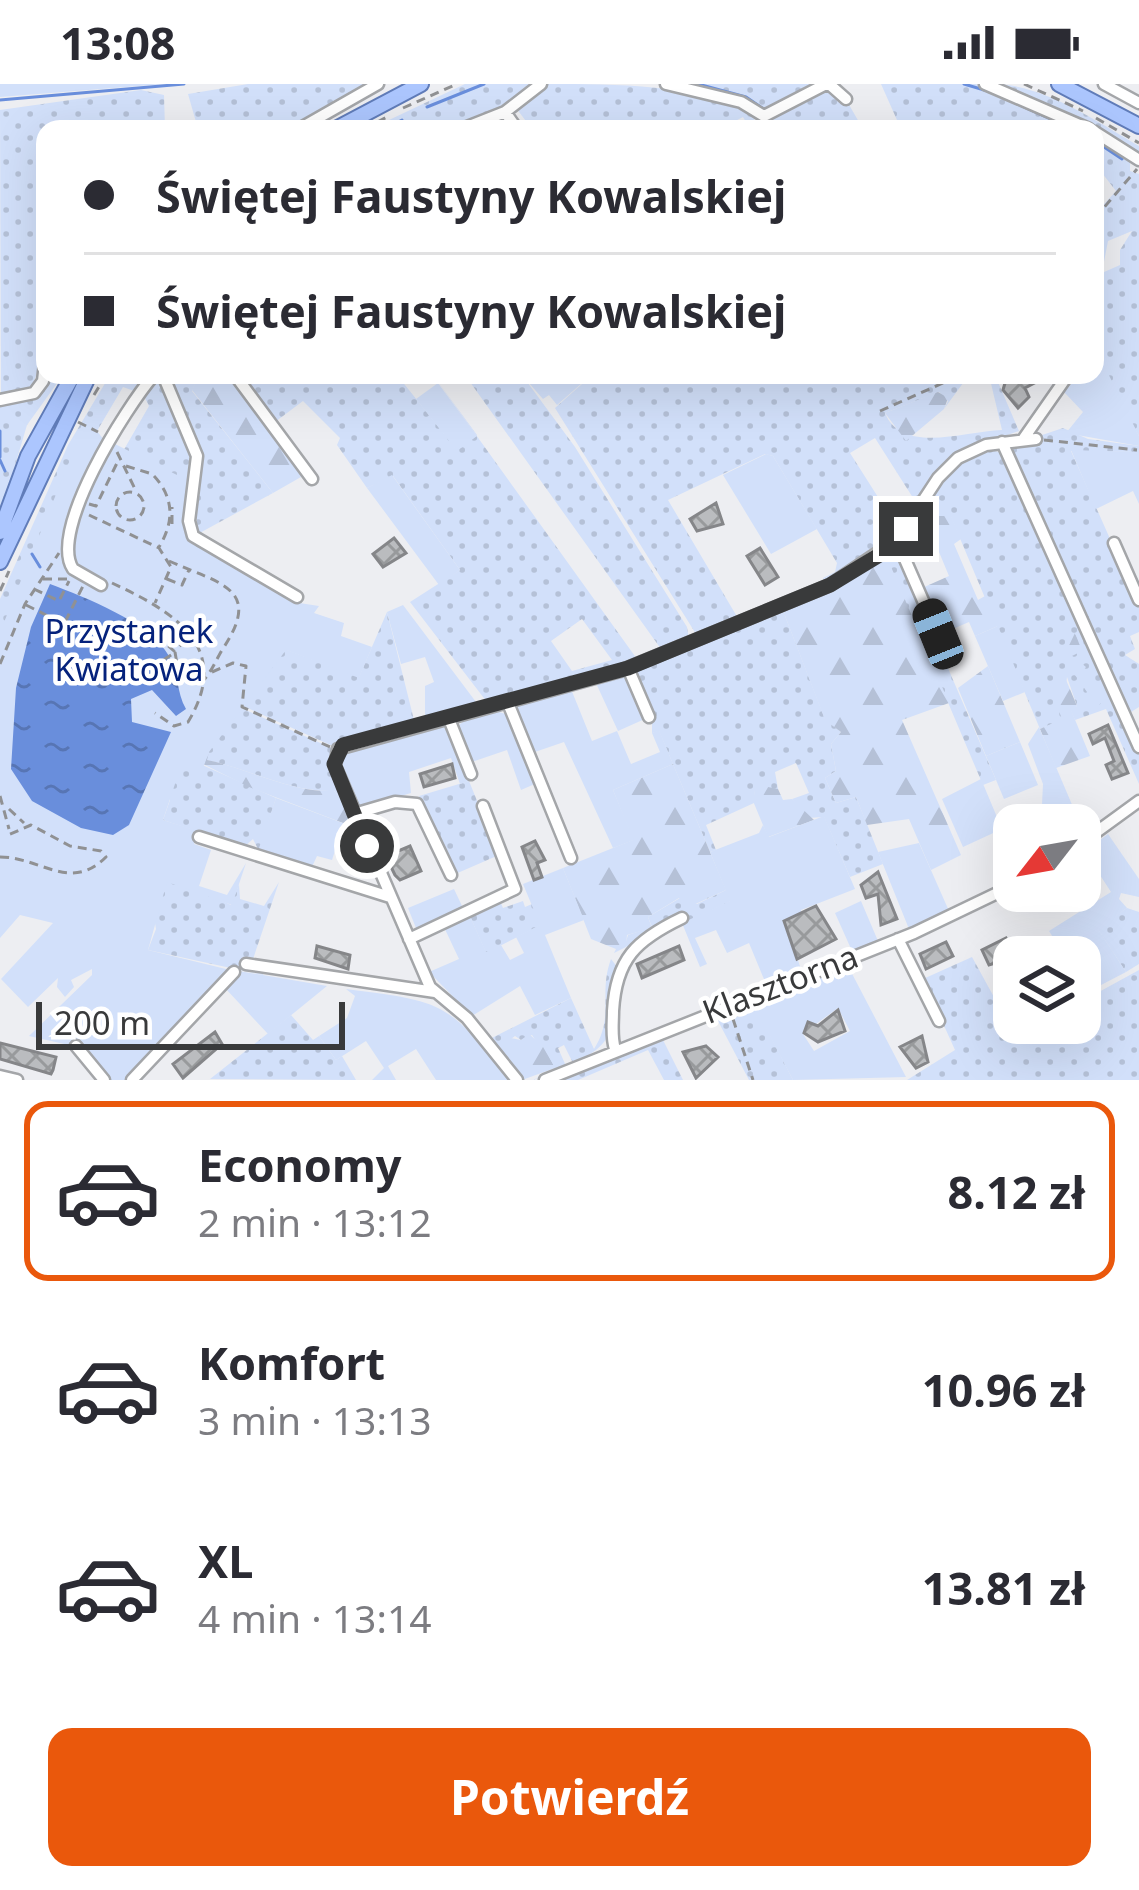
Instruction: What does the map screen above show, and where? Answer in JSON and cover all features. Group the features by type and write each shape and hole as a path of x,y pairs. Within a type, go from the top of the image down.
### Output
{"main road":[{"path":"353,120 422,84"},
{"path":"1059,84 1139,126"},
{"path":"0,532 28,456 68,384"},
{"path":"0,562 85,384"}],"street":[{"path":"315,120 378,84"},
{"path":"484,120 505,112 542,84"},
{"path":"666,84 747,104 768,116 827,84 846,100"},
{"path":"985,84 1067,120"},
{"path":"1103,84 1139,103"},
{"path":"505,112 511,120"},
{"path":"1104,138 1139,160"},
{"path":"0,400 34,393 41,384"},
{"path":"99,585 73,569 64,548 107,447 148,384"},
{"path":"167,384 196,456 189,521 194,536 297,597"},
{"path":"242,384 312,479"},
{"path":"517,1080 467,1018 435,992 334,764 338,749 628,668 830,585 897,541 949,465 966,452 1030,439 1063,384"},
{"path":"1002,442 1139,748"},
{"path":"897,541 938,634"},
{"path":"1114,543 1139,600"},
{"path":"628,668 650,717"},
{"path":"508,704 571,858"},
{"path":"449,718 471,774"},
{"path":"1101,828 1139,800"},
{"path":"354,814 398,801 417,804 451,875"},
{"path":"410,939 515,889 483,806"},
{"path":"199,837 390,896"},
{"name":"Klasztorna","path":"545,1080 898,939 993,896"},
{"path":"615,1049 614,1006 623,959 647,936 682,918"},
{"path":"898,939 940,1021"},
{"path":"246,964 435,992"},
{"path":"132,1080 234,972"},
{"path":"76,1046 104,1080"},
{"path":"0,1076 16,1080"}],"path":[{"path":"383,120 457,84"},
{"path":"1024,84 1094,120"},
{"path":"1104,125 1139,143"},
{"path":"1104,208 1134,174"},
{"path":"880,411 941,384"},
{"path":"78,422 98,432"},
{"path":"1030,439 1137,450"},
{"path":"107,447 119,453 135,493 143,500 143,511 136,519 124,519"},
{"path":"79,530 87,505 96,506 118,461"},
{"path":"126,466 152,474 171,506 170,525 159,548"},
{"path":"119,529 124,519 117,500 135,493"},
{"path":"86,514 159,548 169,560 228,589 240,611 238,630 200,684"},
{"path":"0,664 25,604 64,548"},
{"path":"155,603 169,560"},
{"path":"166,579 182,585 189,570"},
{"path":"41,580 99,585 155,603 192,635 201,655 195,708 183,725 155,713"},
{"path":"34,589 59,601 69,580"},
{"path":"25,604 64,624 83,586"},
{"path":"151,668 192,635"},
{"path":"157,636 175,651 180,682"},
{"path":"212,672 233,663 246,666 242,707 338,749"},
{"path":"0,796 32,826 70,846 101,850 106,858 88,871 66,875 0,857"},
{"path":"6,805 8,835"},
{"path":"3,842 8,835 32,826"},
{"path":"727,1004 753,1080"}],"green space":[{"path":"0,84 164,84 0,97"},
{"path":"248,84 369,84 306,120 195,120 188,94"},
{"path":"465,84 536,84 471,120 389,120"},
{"path":"548,84 682,91 757,114 754,120 525,120 516,108"},
{"path":"691,84 821,84 765,113"},
{"path":"881,84 976,84 1061,120 897,120"},
{"path":"993,84 1031,90 1094,120 1067,120"},
{"path":"826,86 848,103 858,120 766,120"},
{"path":"141,90 164,95 165,120 36,120 36,377 26,392 1,394 0,110"},
{"path":"1104,126 1139,146 1139,155 1104,138"},
{"path":"1104,142 1130,159 1130,171 1139,174 1139,436 1104,373 1104,272 1120,265 1120,250 1132,231 1108,241 1104,262 1104,204 1116,191 1104,176"},
{"path":"1104,365 1139,436 1139,446 1066,433 1083,412 1064,392 1071,384 1104,384"},
{"path":"43,384 57,384 27,425 0,516 0,404 31,401"},
{"path":"105,384 139,384 134,391 123,387 97,431 104,440 0,660 0,599 68,445"},
{"path":"151,384 164,384 193,454 189,532 296,598 294,603 278,591 287,650 359,677 387,612 415,724 335,747 243,706 122,453 149,406 143,394"},
{"path":"169,384 195,384 192,391 273,493 196,535 199,473"},
{"path":"195,384 236,384 285,447 301,477 273,493 192,390"},
{"path":"246,384 404,384 457,450 476,435 637,659 661,649 471,384 529,384 575,447 687,627 689,639 619,669 490,706 410,602 460,570 393,476 367,488 337,445 340,438 303,401 275,422","holes":["582,619 612,660 572,671 551,641"]},
{"path":"439,384 477,436 457,451 416,399"},
{"path":"530,384 581,384 557,405 549,395 543,399"},
{"path":"582,384 962,384 944,409 948,401 939,392 885,413 905,434 936,438 1002,430 991,384 999,384 1019,431 963,451 893,541 826,584 823,578 835,572 837,563 773,456 765,454 668,500 739,620 696,634 555,408","holes":["875,438 915,501 897,527 850,453"]},
{"path":"938,392 948,398 944,409 906,441 885,413"},
{"name":"Przystanek Kwiatowa","path":"83,428 191,482 184,525 190,543 293,602 319,606 314,613 344,623 341,636 372,647 359,678 286,650 209,752 203,768 183,760 163,820 198,831 194,844 211,850 199,886 227,895 246,863 232,905 167,882 148,950 230,970 127,1080 107,1080 73,1046 29,1036 92,975 92,969 71,980 74,987 65,997 57,987 58,978 28,1007 1,979 53,923 20,915 0,938 0,632"},
{"path":"1063,428 1088,439 1139,446 1139,452 1071,451 1139,604 1139,632 1130,636 1135,649 1125,655 1139,664 1139,707 1131,712 1139,741 1009,446"},
{"path":"983,448 999,452 1139,752 1139,784 1106,709 1075,720 1070,709 1077,706 1067,677 1062,720 1040,729 951,517 924,516 904,544 922,501 957,465"},
{"path":"1071,450 1139,452 1139,504 1133,491 1096,509"},
{"path":"766,454 773,456 817,529 771,554 723,475"},
{"path":"392,475 460,570 439,585 367,488"},
{"path":"924,516 951,516 961,539 954,544 978,600 985,596 998,626 975,636 969,622 941,634 922,588 949,576"},
{"path":"896,547 996,780 983,785 885,554"},
{"path":"886,555 949,703 902,720 961,855 931,870 909,819 867,825 856,797 836,803 825,778 836,771 831,744 841,732 825,720 782,608"},
{"path":"403,605 479,706 425,716 425,686 434,682 425,657 401,664 387,612"},
{"path":"782,608 825,719 841,732 831,744 836,771 825,778 836,803 856,797 883,864 850,877 824,817 807,818 792,799 809,793 796,763 775,772 778,789 755,790 754,803 706,825 716,850 710,852 659,731 652,733 652,718 633,669"},
{"path":"998,626 1025,692 1003,701 975,636"},
{"path":"1075,633 1082,651 1072,656 1086,667 1079,676 1093,676 1103,701 1096,708 1082,700 1087,692 1063,658"},
{"path":"190,639 198,670 188,718 175,723 148,701 139,707 141,716 152,719 150,726 143,719 137,722 132,706 138,706 138,695 144,701 149,693 169,715 187,715 170,658 177,661 182,683 177,651"},
{"path":"231,665 244,667 241,708 334,749 333,766 348,806 334,791 302,788 206,760 208,752 194,739 186,748 189,759 276,798 259,851 253,839 244,847 163,820 170,800 166,791 150,818 131,814 156,756 175,735 153,719 182,728 193,717 199,695 206,699 201,716 224,704 223,720 231,722 239,711 236,680 214,672"},
{"path":"988,666 1020,742 986,756 958,688"},
{"path":"627,672 647,718 618,731 595,681"},
{"path":"1064,675 1077,706 1071,710 1090,756 1056,768 1040,729 1062,719 1052,693 1057,677"},
{"path":"571,689 592,741 617,731 631,764 660,752 652,733 659,730 673,764 613,790 634,840 613,848 564,742 532,753 515,710 517,704"},
{"path":"499,712 509,715 537,783 521,790 507,750 463,765 469,781 460,784 451,758 409,772 411,793 357,809 339,759 343,750 444,725 450,732 464,721"},
{"path":"1039,727 1072,804 1042,804 1043,784 1028,744"},
{"path":"1020,742 1038,785 1004,799 986,756"},
{"path":"209,752 207,760 302,788 334,791 348,806 356,828 249,787 187,756"},
{"path":"673,764 726,890 689,907 679,898 648,917 652,928 627,935 626,947 614,953 616,949 591,939 563,868 633,840 613,790"},
{"path":"981,779 993,808 993,833 963,847 942,799"},
{"path":"469,781 499,855 453,875 419,796"},
{"path":"763,786 778,789 783,800 792,799 814,820 768,837 753,801 755,790"},
{"path":"276,798 356,828 362,844 339,838 332,860 317,856 311,869 258,851"},
{"path":"824,816 855,889 801,910 803,918 786,926 801,969 766,984 749,943 727,953 716,930 695,938 707,964 700,967 682,923 730,901 710,852 759,833 763,825 769,837"},
{"path":"1108,834 1139,879 1139,897 1121,893 1119,899 1127,908 1098,929 1126,972 1101,985 1101,936 1052,936 1049,931 1079,912 1101,912 1101,898 1111,892 1101,877 1101,839"},
{"path":"919,843 949,911 909,929 878,852"},
{"path":"261,855 383,890 368,857 385,892"},
{"path":"145,865 231,905 239,884 240,899 264,906 279,882 252,962 265,970 263,975 148,950 156,929"},
{"path":"563,868 584,920 545,935 571,998 535,1015 520,986 472,1016 429,972 459,959 443,925 469,914 486,952 501,945 510,960 524,953 516,937 540,925 523,884"},
{"path":"454,889 463,908 416,928 408,908"},
{"path":"726,890 731,901 629,949 625,945 628,935 652,927 648,917 680,898 697,904"},
{"path":"500,901 503,908 523,901 525,907 532,904 541,925 486,953 469,914"},
{"path":"861,901 878,941 852,951 835,913"},
{"path":"1127,908 1139,912 1139,964 1126,972 1097,928"},
{"path":"972,957 993,995 993,1044 1101,1044 1101,991 1139,970 1139,1080 907,1080 955,1050 923,979"},
{"path":"611,959 618,968 612,1026 608,1037 589,1055 573,1063 564,1045 558,1048 566,1066 533,1080 554,1069 532,1035 521,1040 515,1036 496,1050 488,1040 571,998 594,1049 604,1026"},
{"path":"848,966 906,1077 793,1080 753,1004","holes":["838,1008 850,1031 814,1051 803,1034 807,1022 816,1024"]},
{"path":"239,971 327,986 268,1034 225,988"},
{"path":"346,989 406,998 442,1010 512,1080 436,1080 416,1049 388,1066 396,1080 372,1080 384,1068 366,1041 336,1060 319,1036 347,1018 355,996"},
{"path":"784,991 754,1004 793,1080 749,1080 717,1019 688,1029"},
{"path":"291,1015 313,1040 319,1036 336,1060 342,1056 356,1080 210,1079"},
{"path":"529,1034 544,1047 555,1068 522,1080 496,1050 506,1037 521,1040"},
{"path":"661,1036 683,1080 664,1080 648,1050 578,1080 559,1080"}],"water":[{"path":"50,584 115,612 147,632 172,662 186,709 176,716 152,690 131,699 132,722 171,732 129,825 113,835 81,828 32,801 11,769 16,688 31,627"}],"building":[{"path":"1005,384 1033,384 1025,388 1029,397 1018,408 1003,390"},
{"path":"716,503 723,524 697,531 690,519"},
{"path":"394,538 406,553 383,567 373,554"},
{"path":"760,548 778,577 765,585 747,556"},
{"path":"1108,725 1128,773 1112,779 1106,765 1114,761 1105,738 1093,744 1089,734"},
{"path":"452,764 455,778 424,787 420,774"},
{"path":"387,829 396,852 410,846 421,871 400,880 395,875 375,834"},
{"path":"535,841 545,860 537,863 542,877 534,880 522,847"},
{"path":"878,872 897,919 881,925 878,894 866,898 861,885"},
{"path":"816,906 836,939 797,959 784,921"},
{"path":"946,942 953,956 926,969 920,954"},
{"path":"993,944 993,964 989,965 982,950"},
{"path":"317,946 350,955 348,969 315,958"},
{"path":"679,946 684,960 642,978 637,964"},
{"path":"838,1010 845,1031 818,1042 804,1033 808,1022 818,1026"},
{"path":"215,1032 222,1044 183,1078 173,1064"},
{"path":"922,1036 928,1062 916,1068 900,1047"},
{"path":"0,1043 56,1057 51,1074 0,1059"},
{"path":"706,1046 718,1057 696,1078 683,1052"}],"waterway":[{"path":"0,100 184,84"},
{"path":"427,107 484,84"},
{"path":"698,84 746,97 765,110"},
{"path":"964,84 991,92"},
{"path":"1000,96 1053,120"},
{"path":"1104,147 1122,159"},
{"path":"0,431 0,457"},
{"path":"0,460 5,471"},
{"path":"32,554 40,567"}],"route":[{"path":"367,846 334,764 343,745 628,668 830,585 881,554 906,529"}]}
